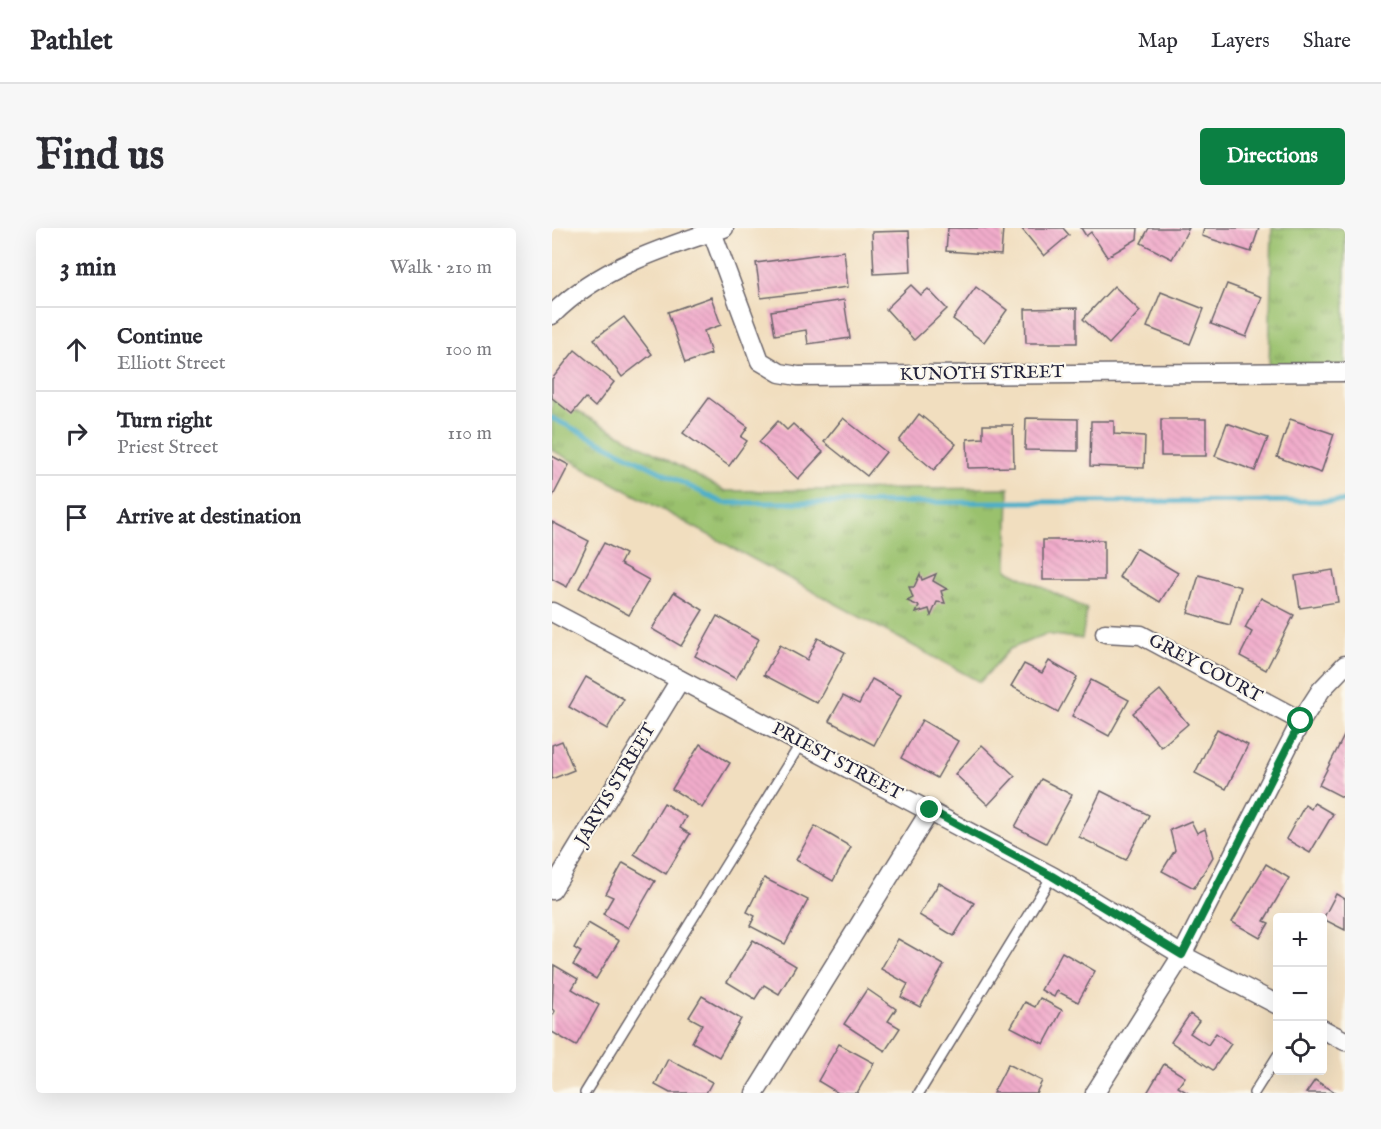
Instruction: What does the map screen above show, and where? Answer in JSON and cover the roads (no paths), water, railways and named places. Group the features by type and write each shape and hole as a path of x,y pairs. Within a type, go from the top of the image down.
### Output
{"street":[{"path":"552,315 567,300 613,270 718,230"},
{"name":"KUNOTH STREET","path":"718,230 760,362 780,373 798,376 1345,372"},
{"name":"PRIEST STREET","path":"552,612 1052,876 1182,955 1273,1002"},
{"name":"GREY COURT","path":"1104,633 1141,635 1301,721"},
{"path":"1095,1093 1182,955 1301,721 1321,690 1345,665"},
{"name":"JARVIS STREET","path":"552,890 680,680"},
{"path":"755,1093 930,810"},
{"path":"1327,1031 1345,1041"}],"lane":[{"path":"585,1093 801,744"},
{"path":"919,1093 1052,876"},
{"path":"1254,1093 1273,1063"}],"waterway":[{"path":"552,418 723,503 1345,501"}]}
